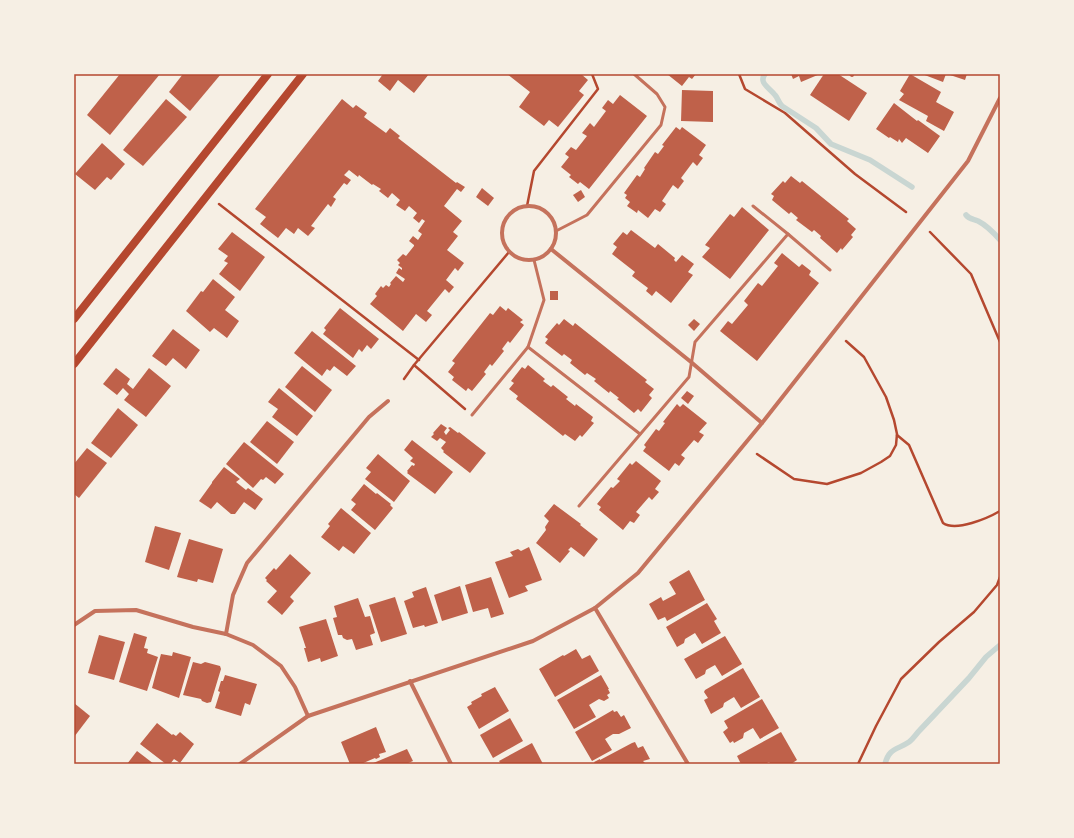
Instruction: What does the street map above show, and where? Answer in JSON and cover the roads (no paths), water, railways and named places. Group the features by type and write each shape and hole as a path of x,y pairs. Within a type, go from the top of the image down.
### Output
{"main road":[{"path":"74,319 268,74"},
{"path":"74,364 303,74"}],"street":[{"path":"240,764 308,716 533,641 595,608 638,573 762,423 968,161 1000,99"},
{"path":"527,206 541,209 546,213 551,218 556,231 555,241 551,249 544,256 534,260 521,259 509,252 503,242 502,230 506,218 515,210 527,206"},
{"path":"551,249 691,362 762,423"},
{"path":"226,634 232,595 247,563 369,417 388,401"},
{"path":"595,608 688,764"},
{"path":"74,625 95,611 136,610 193,627 226,634 253,645 281,666 295,687 308,716"},
{"path":"410,682 451,764"}],"lane":[{"path":"556,231 587,215 661,125 666,107 657,94 634,74"},
{"path":"753,206 830,270"},
{"path":"579,506 689,377 696,342 788,234"},
{"path":"472,415 528,347 544,300 534,260"},
{"path":"528,347 640,434"}],"waterway":[{"path":"765,74 763,77 764,83 773,92 782,106 816,128 831,144 870,160 912,187"},
{"path":"966,215 984,225 1000,240"},
{"path":"885,764 891,752 910,741 969,678 986,657 1000,645"}]}
